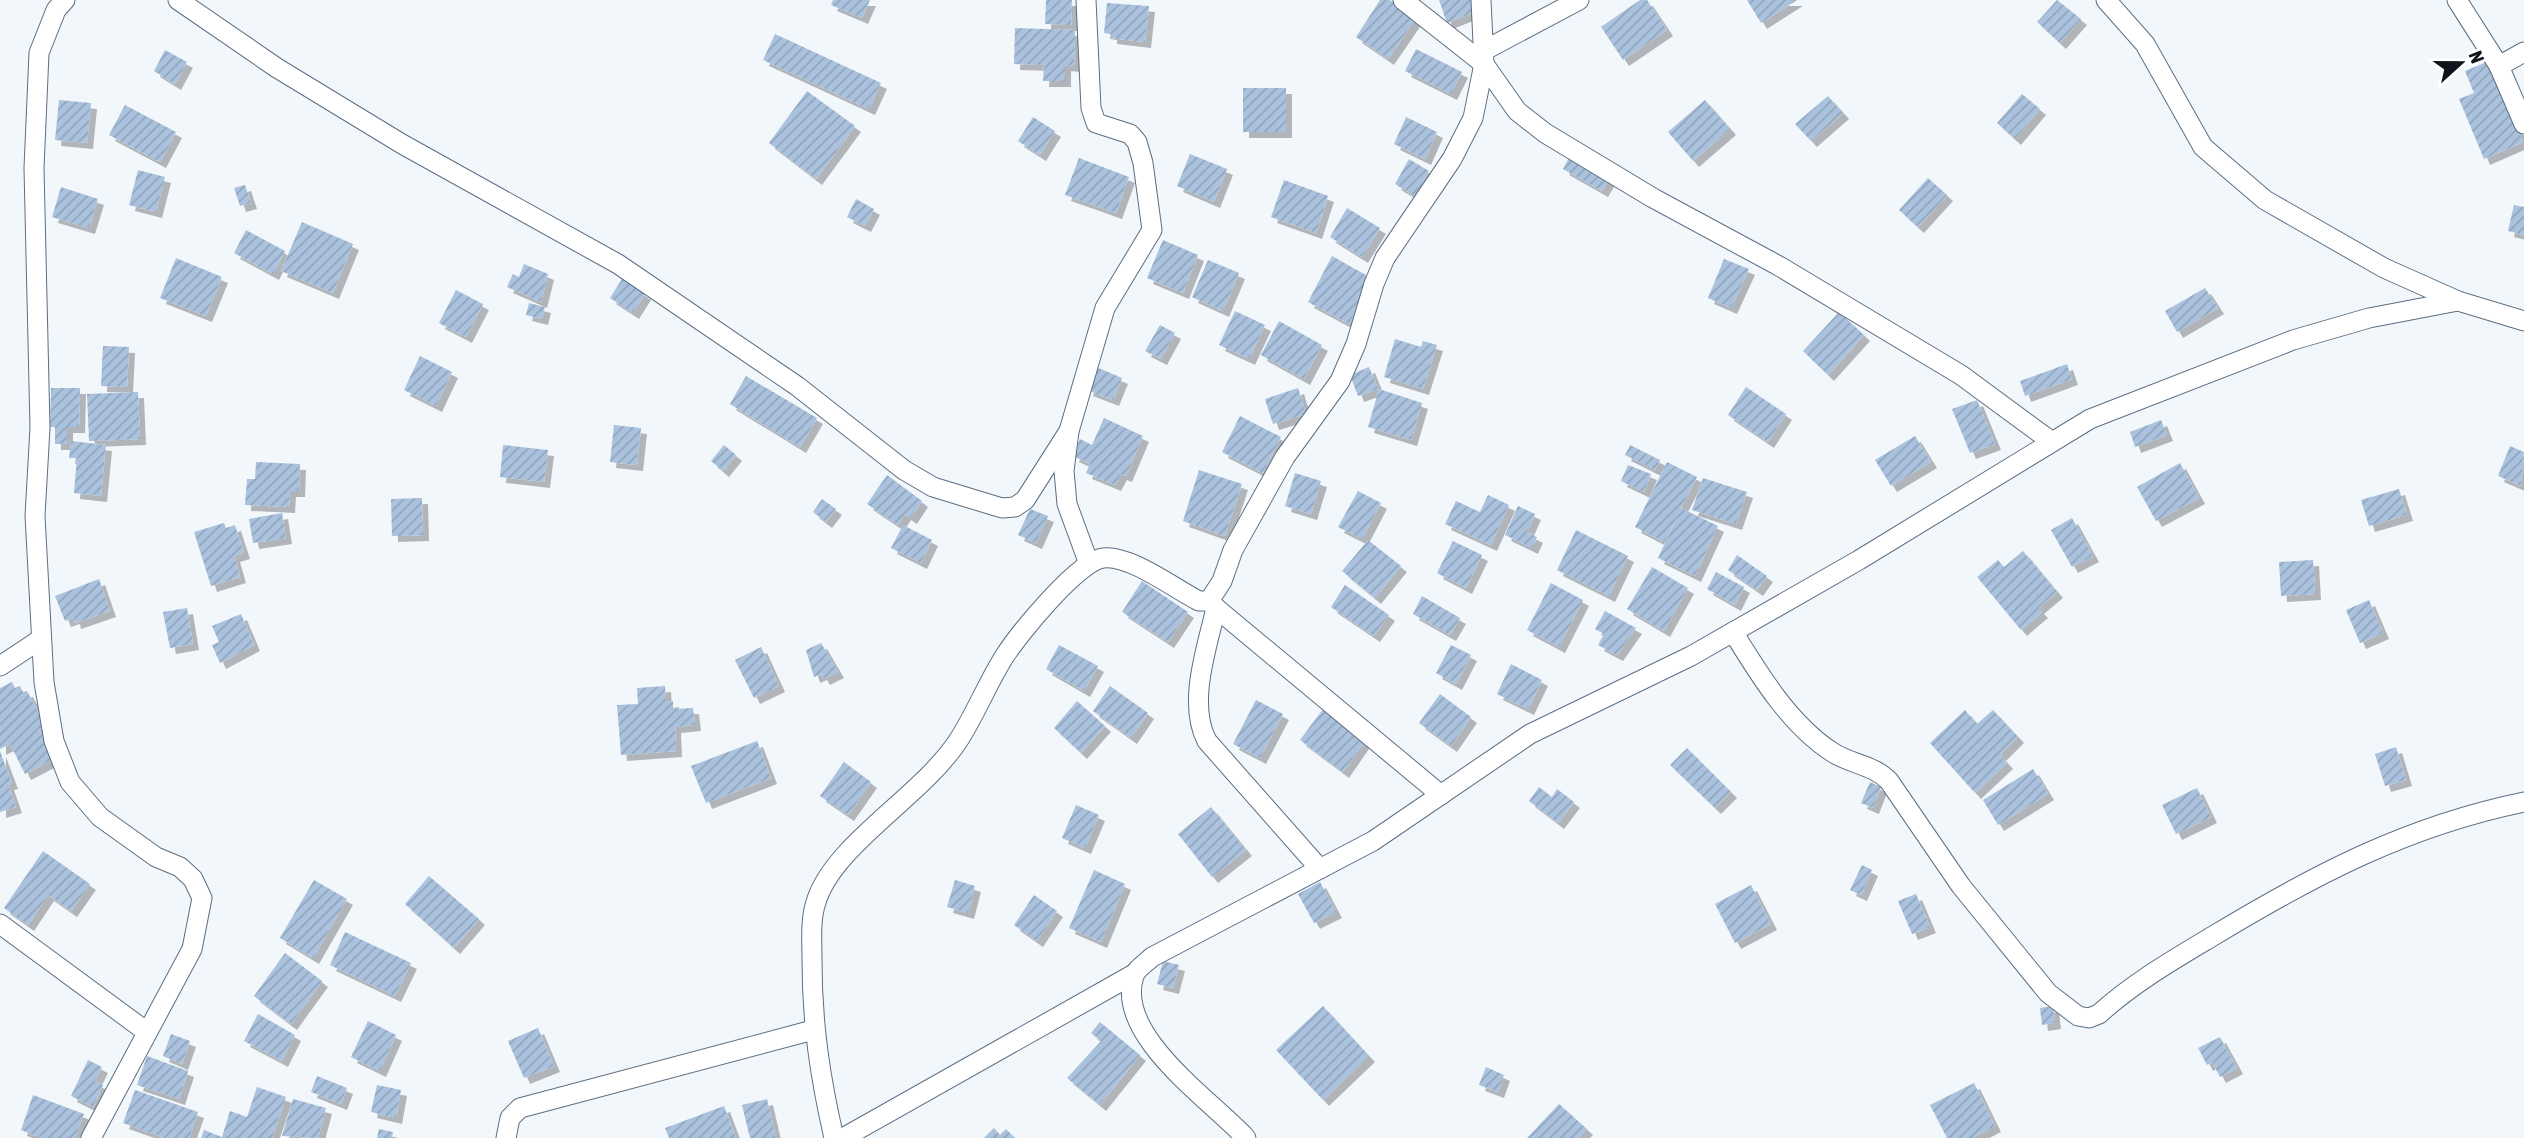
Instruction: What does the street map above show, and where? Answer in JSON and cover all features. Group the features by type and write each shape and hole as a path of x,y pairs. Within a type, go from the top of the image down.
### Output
{"street":[{"path":"65,0 56,9 39,53 34,168 40,428 35,516 44,682 54,741 70,782 100,817 156,857 180,867 193,879 202,898 192,949 91,1138"},
{"path":"178,0 277,68 391,137 618,264 797,386 904,470 933,486 1002,508 1015,507 1025,500 1069,431"},
{"path":"1086,0 1091,108 1096,123 1129,134 1137,142 1143,163 1152,230 1105,308 1069,431 1064,471 1066,504 1090,564"},
{"path":"1403,0 1485,57 1517,111 1545,133 1653,198 1779,266 1961,375 2052,442"},
{"path":"1320,869 1207,741 1199,726 1198,710 1213,604 1233,550 1285,457 1340,381 1356,344 1374,284 1385,258 1452,159 1473,118 1485,57 1481,0"},
{"path":"1485,57 1579,0"},
{"path":"2106,0 2145,44 2203,147 2265,200 2384,268 2458,302 2524,321"},
{"path":"2457,0 2499,66 2524,124"},
{"path":"2499,66 2524,52"},
{"path":"842,1138 1134,974 1152,957 1373,841 1530,734 1657,673 1733,632 1859,560 2090,419 2264,349 2369,318 2458,302"},
{"path":"834,1138 813,1030 812,926 815,905 823,883 843,857 943,763 960,739 1005,656 1045,607 1090,564 1101,558 1118,558 1199,601 1213,604 1441,794"},
{"path":"1733,632 1781,701 1809,733 1832,752 1881,773 1889,780 1961,886 2048,993 2078,1016 2089,1018 2099,1014 2148,975 2326,872 2401,836 2465,814 2524,802"},
{"path":"0,666 41,639"},
{"path":"0,924 147,1032"},
{"path":"1134,974 1131,1011 1140,1029 1155,1048 1247,1138"},
{"path":"506,1138 510,1118 520,1108 813,1030"}],"building":[{"path":"833,0 870,0 862,18 831,5"},
{"path":"1046,0 1072,0 1071,25 1045,24"},
{"path":"1380,0 1390,0 1416,18 1388,59 1356,37"},
{"path":"1439,0 1473,0 1477,11 1447,23"},
{"path":"1640,0 1647,0 1667,30 1623,60 1601,27"},
{"path":"1747,0 1797,0 1761,23"},
{"path":"2057,0 2081,19 2060,43 2037,22"},
{"path":"1107,3 1149,6 1145,42 1111,38 1111,34 1104,33"},
{"path":"1015,28 1075,30 1074,66 1065,65 1065,81 1043,81 1044,65 1014,64"},
{"path":"775,34 881,83 869,109 763,60"},
{"path":"1416,49 1462,72 1451,94 1405,71"},
{"path":"165,50 187,62 175,84 154,71"},
{"path":"2489,61 2523,142 2484,159 2459,99 2474,93 2465,71"},
{"path":"1243,88 1286,88 1286,132 1243,132"},
{"path":"807,91 855,126 816,179 769,143"},
{"path":"2022,94 2040,109 2015,139 1997,123"},
{"path":"1828,96 1843,113 1811,141 1795,124"},
{"path":"59,100 91,103 87,143 55,140"},
{"path":"1705,100 1730,129 1693,161 1668,132"},
{"path":"125,105 176,132 160,162 109,135"},
{"path":"1033,117 1055,131 1040,155 1018,141"},
{"path":"1406,117 1437,132 1425,159 1394,144"},
{"path":"1190,154 1227,169 1214,202 1177,186"},
{"path":"1571,154 1611,176 1602,191 1563,169"},
{"path":"1079,158 1129,177 1116,213 1065,195"},
{"path":"1409,159 1429,171 1415,196 1395,184"},
{"path":"138,170 165,177 156,212 129,205"},
{"path":"1928,178 1947,195 1918,227 1899,210"},
{"path":"1284,180 1328,196 1316,233 1271,217"},
{"path":"245,185 251,203 240,206 234,188"},
{"path":"61,187 98,199 89,228 52,217"},
{"path":"856,199 874,209 865,226 847,217"},
{"path":"2514,205 2524,207 2524,235 2508,231"},
{"path":"1347,208 1380,228 1362,257 1330,237"},
{"path":"302,222 353,244 333,293 281,271"},
{"path":"246,230 285,251 273,274 234,253"},
{"path":"1163,240 1198,255 1183,293 1147,278"},
{"path":"1332,256 1373,279 1349,324 1308,302"},
{"path":"176,258 222,277 206,316 160,298"},
{"path":"1724,259 1749,269 1731,308 1708,298"},
{"path":"1208,260 1239,273 1223,311 1192,297"},
{"path":"524,264 548,274 541,302 507,287 513,274 519,277"},
{"path":"622,279 645,294 633,313 610,298"},
{"path":"2205,288 2218,308 2177,332 2165,311"},
{"path":"456,290 483,304 466,337 439,323"},
{"path":"529,303 545,307 542,319 526,315"},
{"path":"1235,311 1265,325 1249,359 1219,345"},
{"path":"1839,312 1864,335 1828,375 1803,351"},
{"path":"1279,321 1322,345 1304,379 1261,355"},
{"path":"1160,325 1175,333 1161,359 1145,351"},
{"path":"1395,339 1421,347 1423,341 1437,345 1423,389 1384,377"},
{"path":"103,346 129,347 127,387 101,386"},
{"path":"420,356 452,372 436,406 404,390"},
{"path":"2067,364 2072,379 2025,396 2020,381"},
{"path":"1096,367 1122,378 1113,400 1087,390"},
{"path":"1369,367 1378,389 1358,396 1350,375"},
{"path":"746,376 817,418 800,447 730,404"},
{"path":"1746,387 1786,414 1768,442 1728,415"},
{"path":"51,388 80,388 79,427 67,427 67,444 55,444 55,427 50,427"},
{"path":"1298,388 1306,414 1273,424 1265,399"},
{"path":"1379,389 1422,403 1411,440 1368,427"},
{"path":"138,392 140,439 89,441 87,394"},
{"path":"1977,400 1995,444 1970,453 1952,409"},
{"path":"1240,416 1281,437 1263,473 1222,452"},
{"path":"1104,418 1143,436 1126,476 1121,474 1115,485 1086,473 1090,464 1073,456 1080,439 1092,445"},
{"path":"2161,420 2167,435 2135,447 2130,432"},
{"path":"614,425 641,428 637,465 610,462"},
{"path":"1915,436 1931,462 1891,486 1875,460"},
{"path":"71,441 106,445 101,496 74,493 77,458 69,458"},
{"path":"503,445 548,450 544,482 500,477"},
{"path":"724,445 736,455 723,471 711,461"},
{"path":"1630,445 1660,460 1655,470 1625,455"},
{"path":"2510,446 2524,452 2521,486 2498,476"},
{"path":"256,462 300,464 299,491 290,491 289,507 245,505 247,479 255,479"},
{"path":"1667,462 1697,477 1681,508 1718,526 1695,576 1658,558 1680,511 1664,542 1635,527"},
{"path":"2180,463 2199,498 2156,521 2137,487"},
{"path":"1628,465 1651,474 1644,492 1621,481"},
{"path":"1199,470 1242,484 1225,536 1183,521"},
{"path":"1295,473 1321,481 1311,514 1285,506"},
{"path":"887,475 922,501 911,518 905,514 898,525 867,504"},
{"path":"1703,478 1747,492 1736,524 1692,510"},
{"path":"2399,489 2407,515 2369,526 2361,500"},
{"path":"1358,491 1381,503 1362,539 1338,527"},
{"path":"1488,495 1509,505 1491,545 1445,524 1456,501 1480,512"},
{"path":"422,498 423,535 392,536 391,499"},
{"path":"822,499 836,509 826,522 813,512"},
{"path":"1518,506 1535,514 1527,532 1537,537 1532,548 1505,535"},
{"path":"1030,509 1048,516 1036,543 1018,535"},
{"path":"282,513 286,538 253,543 249,519"},
{"path":"2072,518 2093,556 2072,567 2051,530"},
{"path":"224,523 226,528 235,525 244,553 234,556 240,577 211,586 194,532"},
{"path":"903,525 932,540 921,563 891,548"},
{"path":"1576,530 1628,556 1609,596 1557,570"},
{"path":"1368,540 1401,566 1375,598 1342,571"},
{"path":"1453,541 1482,555 1466,588 1437,573"},
{"path":"2023,551 2057,592 2038,608 2042,612 2021,630 1977,577 1998,560 2004,567"},
{"path":"1737,555 1767,576 1757,590 1728,570"},
{"path":"2313,560 2315,594 2281,596 2279,562"},
{"path":"1652,567 1688,588 1664,631 1627,609"},
{"path":"1716,572 1744,587 1735,605 1707,589"},
{"path":"99,579 110,611 75,623 74,618 65,621 55,596"},
{"path":"1142,581 1188,612 1168,642 1122,612"},
{"path":"1551,583 1583,600 1559,647 1527,630"},
{"path":"1345,585 1389,615 1374,636 1331,607"},
{"path":"1422,596 1460,618 1450,635 1413,614"},
{"path":"2369,600 2383,633 2360,643 2346,610"},
{"path":"187,608 193,644 170,648 163,612"},
{"path":"1605,611 1636,628 1617,655 1598,645 1604,634 1595,629"},
{"path":"241,614 254,645 220,663 212,645 219,642 212,626"},
{"path":"821,643 838,672 824,679 821,674 814,677 806,650"},
{"path":"1059,645 1098,666 1084,691 1046,669"},
{"path":"1451,645 1471,655 1456,684 1436,673"},
{"path":"761,647 779,686 754,698 735,660"},
{"path":"1511,664 1542,680 1528,709 1497,694"},
{"path":"12,682 15,688 20,686 23,692 27,691 46,727 39,730 54,759 25,774 10,744 0,749 0,688"},
{"path":"665,686 666,702 673,701 673,709 693,708 695,725 675,727 676,751 621,755 617,705 638,704 637,688"},
{"path":"1110,686 1148,713 1131,738 1093,711"},
{"path":"1440,694 1471,717 1451,746 1419,723"},
{"path":"1256,700 1283,714 1260,758 1233,744"},
{"path":"1077,701 1105,726 1081,753 1054,728"},
{"path":"1323,709 1365,740 1343,772 1300,740"},
{"path":"1965,710 1977,724 1993,710 2018,737 2000,755 2007,763 1975,793 1930,743"},
{"path":"757,741 771,778 706,803 691,766"},
{"path":"2396,747 2406,780 2385,786 2375,754"},
{"path":"1687,748 1731,792 1715,808 1670,765"},
{"path":"0,751 12,783 8,784 16,807 0,812"},
{"path":"844,762 871,782 848,815 820,796"},
{"path":"2033,769 2048,794 1998,825 1983,800"},
{"path":"1870,782 1881,787 1873,808 1861,803"},
{"path":"1539,787 1552,797 1557,789 1574,802 1558,823 1529,801"},
{"path":"2197,788 2211,817 2176,834 2162,805"},
{"path":"1076,805 1099,815 1085,848 1062,838"},
{"path":"1211,807 1246,850 1212,877 1178,834"},
{"path":"43,851 90,884 71,911 48,895 28,925 4,908"},
{"path":"1862,865 1872,870 1861,895 1850,890"},
{"path":"1094,870 1125,884 1101,942 1069,928"},
{"path":"429,876 479,919 454,948 405,904"},
{"path":"314,880 347,899 313,958 280,938"},
{"path":"955,880 975,886 968,913 947,907"},
{"path":"1320,882 1336,912 1314,923 1298,894"},
{"path":"1751,885 1771,924 1735,943 1715,904"},
{"path":"1916,894 1930,927 1912,934 1898,901"},
{"path":"1034,895 1057,911 1037,941 1014,925"},
{"path":"345,932 411,963 395,996 330,965"},
{"path":"285,953 322,981 291,1024 254,996"},
{"path":"1163,961 1179,965 1173,988 1157,984"},
{"path":"1323,1006 1369,1056 1323,1100 1276,1050"},
{"path":"2053,1006 2055,1023 2042,1025 2040,1008"},
{"path":"258,1014 295,1035 282,1061 244,1041"},
{"path":"368,1021 396,1035 380,1071 351,1057"},
{"path":"1100,1022 1140,1055 1100,1105 1067,1078 1101,1041 1091,1033"},
{"path":"538,1028 554,1066 524,1078 508,1041"},
{"path":"171,1034 190,1041 182,1064 163,1056"},
{"path":"2220,1037 2237,1068 2220,1077 2212,1062 2207,1065 2198,1048"},
{"path":"147,1056 188,1071 179,1099 137,1085"},
{"path":"88,1060 102,1067 95,1081 103,1085 93,1107 71,1096"},
{"path":"1486,1067 1504,1075 1498,1092 1479,1085"},
{"path":"317,1076 347,1088 341,1104 311,1092"},
{"path":"1974,1083 1995,1126 1972,1138 1947,1138 1930,1105"},
{"path":"377,1085 401,1090 396,1118 371,1112"},
{"path":"257,1087 286,1097 272,1138 201,1138 204,1130 222,1137 230,1111 247,1117"},
{"path":"135,1090 198,1112 189,1138 165,1138 123,1123"},
{"path":"33,1095 84,1114 75,1138 42,1138 21,1130"},
{"path":"293,1099 326,1108 318,1138 282,1136"},
{"path":"767,1099 776,1138 750,1138 742,1105"},
{"path":"1559,1104 1587,1129 1578,1138 1527,1138"},
{"path":"724,1106 736,1138 669,1138 665,1128"},
{"path":"994,1128 1000,1135 1006,1129 1015,1138 984,1138"},
{"path":"379,1129 393,1132 392,1138 377,1138"}]}
